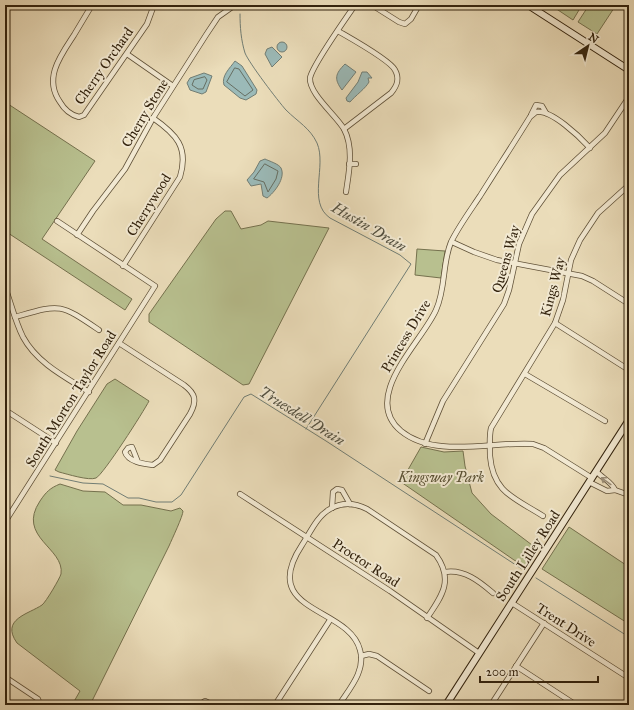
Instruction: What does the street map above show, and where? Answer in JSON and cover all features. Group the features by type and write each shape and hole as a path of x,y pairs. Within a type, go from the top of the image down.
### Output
{"street":[{"name":"Cherry Orchard","path":"92,5 60,57 54,73 54,88 59,101 67,110 79,117 84,115 127,54 147,24 154,5"},
{"name":"Cherry Stone","path":"77,234 125,169 153,118 218,17 235,5"},
{"path":"346,192 350,147 344,129 314,92 310,83 313,70 355,5"},
{"path":"372,5 399,22 405,24 412,19 419,5"},
{"path":"528,5 629,70"},
{"path":"338,31 391,65 398,76 396,86 391,93 344,129"},
{"path":"127,54 173,86"},
{"name":"Queens Way","path":"425,444 443,401 504,304 509,290 522,235 536,207 560,175 590,148 609,127 629,97"},
{"name":"Princess Drive","path":"590,148 573,131 546,113 536,112 530,117 452,242 446,259 442,292 437,308 393,379 387,395 388,412 395,425 408,436 425,444 438,446 538,445 607,490 615,490 629,495"},
{"name":"Cherrywood","path":"123,266 177,182 182,171 184,159 180,143 171,131 153,118"},
{"path":"349,164 356,164"},
{"name":"Kings Way","path":"543,516 500,487 494,478 491,468 490,434 493,423 525,374 555,323 563,300 575,248 591,221 605,206 629,185"},
{"path":"57,221 123,266"},
{"path":"452,242 482,255 590,279 629,304"},
{"name":"South Morton Taylor Road","path":"5,522 155,286 123,266"},
{"path":"6,290 24,338 37,356 89,392"},
{"path":"15,317 46,308 61,308 71,311 99,330"},
{"path":"555,323 629,370"},
{"path":"119,343 184,385 191,390 195,397 194,406 190,414 160,460 153,465 138,462"},
{"path":"525,374 605,421"},
{"path":"5,410 56,443"},
{"name":"South Lilley Road","path":"446,705 629,420"},
{"name":"Princess Drive","path":"596,471 601,478 614,486 615,490"},
{"path":"332,508 333,492 337,489 342,490 350,504"},
{"name":"Proctor Road","path":"240,494 390,591 479,653"},
{"path":"340,705 358,674 361,656 359,645 352,636 302,601 295,593 291,584 290,572 292,562 320,517 332,508 350,504 367,509 431,551 440,561 445,572 445,582 443,592 427,618"},
{"path":"445,572 455,572 467,575 493,593"},
{"name":"Trent Drive","path":"512,603 629,678"},
{"path":"275,705 330,620"},
{"path":"491,705 544,624"},
{"path":"361,656 369,654 377,656 429,691"},
{"path":"516,666 576,705"},
{"path":"5,677 32,695 40,703"},
{"path":"199,705 205,701 213,705"}],"green space":[{"path":"554,5 582,5 573,20 555,8"},
{"path":"589,5 616,5 597,34 578,22"},
{"path":"5,102 95,161 42,239 132,299 125,310 5,231"},
{"path":"225,211 231,211 241,229 261,225 268,221 329,228 249,384 243,385 149,322 149,314 216,219"},
{"path":"417,249 445,251 441,278 415,275"},
{"path":"115,379 149,401 140,417 107,466 96,478 83,478 55,470 77,431 107,384"},
{"name":"Kingsway Park","path":"421,447 444,452 463,451 472,493 491,514 536,548 525,566 514,560 401,482"},
{"path":"60,484 83,491 105,492 123,505 141,505 171,511 180,508 183,511 169,546 90,705 72,705 80,691 17,643 13,635 12,628 18,618 42,605 53,590 61,574 60,565 56,557 37,533 34,524 34,513 40,501 48,491"},
{"path":"569,527 629,567 629,624 542,569"}],"water":[{"path":"280,42 284,42 286,43 286,51 280,52 277,49 277,45"},
{"path":"272,47 282,57 272,67 265,54 267,49"},
{"path":"235,61 242,66 257,90 256,94 246,100 240,98 224,85 223,82 225,75"},
{"path":"345,64 356,72 342,90 338,83 337,77 339,71"},
{"path":"362,72 367,72 372,78 368,78 368,84 350,102 347,101 346,98 358,82"},
{"path":"204,73 212,76 206,92 202,94 190,90 187,83 190,78"},
{"path":"265,159 278,165 282,172 281,181 273,193 267,198 263,196 261,184 251,186 247,180 254,172 260,161"}],"waterway":[{"name":"Hustin Drain","path":"240,14 245,53 264,82 282,105 307,129 317,143 320,162 318,193 323,211 330,218 400,255 411,264 306,429"},
{"name":"Truesdell Drain","path":"50,476 83,483 103,484 128,498 139,498 156,502 172,502 181,495 244,397 251,394 326,441 522,569"},
{"name":"Truesdell Drain","path":"536,578 629,637"}]}
